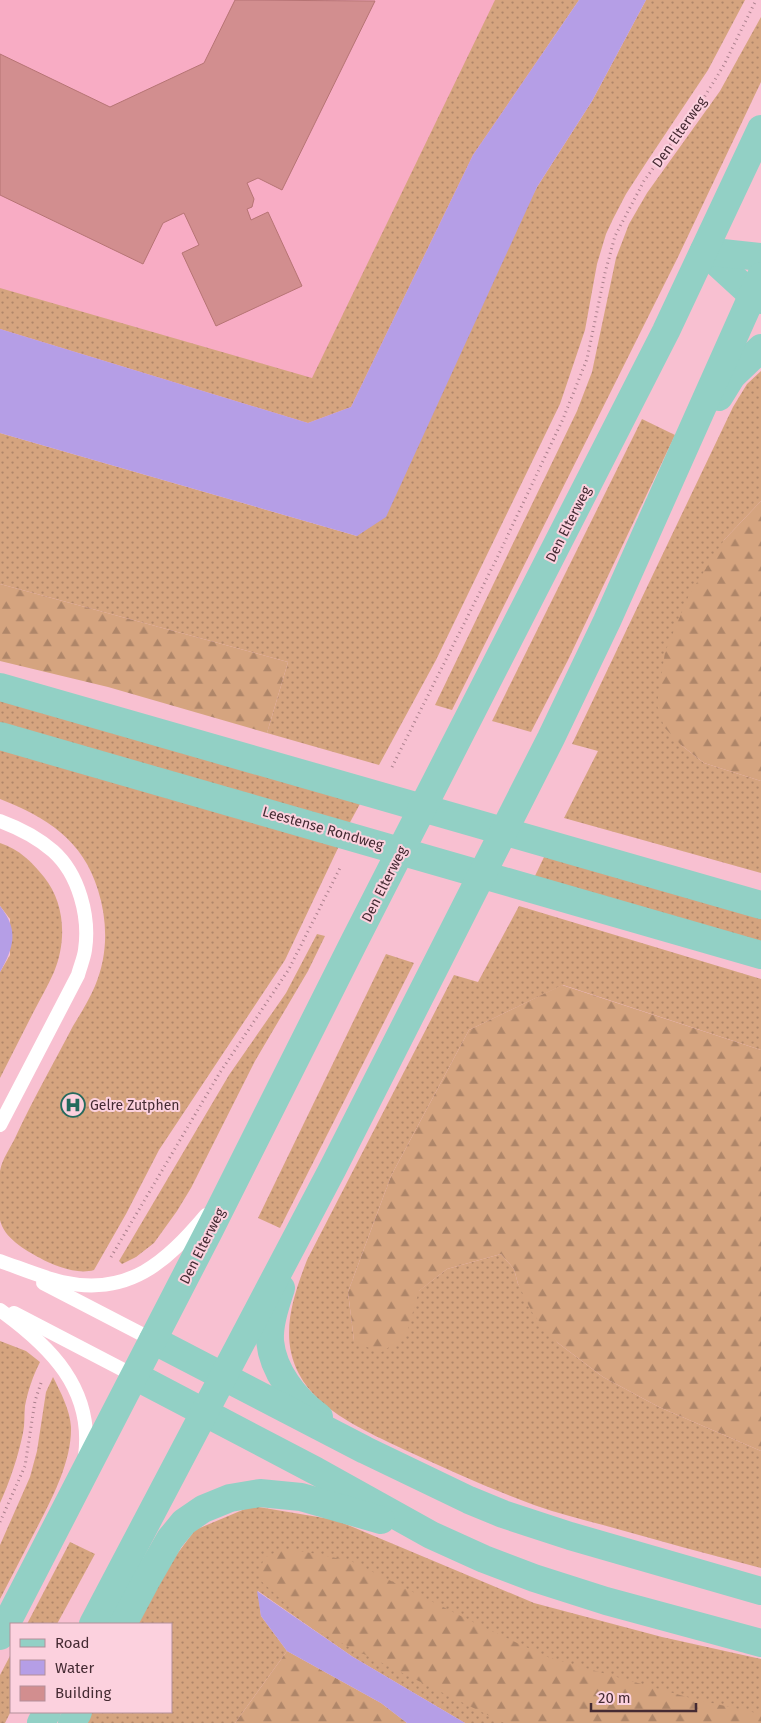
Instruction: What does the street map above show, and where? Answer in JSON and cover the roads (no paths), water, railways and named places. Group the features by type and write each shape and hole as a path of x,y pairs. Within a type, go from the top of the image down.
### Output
{"main road":[{"name":"Den Elterweg","path":"0,1636 234,1182 353,944 661,340 761,130"},
{"path":"704,251 761,257"},
{"path":"94,1623 305,1220 551,738 607,621 668,483 758,290 704,251"},
{"path":"668,483 732,376 761,348"},
{"path":"0,687 761,905"},
{"name":"Leestense Rondweg","path":"0,736 761,955"},
{"path":"305,1220 281,1286 272,1321 270,1341 275,1359 286,1382 301,1402 327,1424 365,1450"},
{"path":"153,1340 365,1450 436,1485 503,1514 570,1536 761,1591"},
{"path":"135,1376 316,1471 431,1535 484,1560 624,1606 761,1643"},
{"path":"124,1623 170,1539 184,1522 203,1509 230,1498 260,1492 301,1497 431,1535"}],"lane":[{"path":"0,821 32,835 54,852 70,872 81,898 86,923 85,950 78,976 0,1125"},
{"path":"0,1261 61,1282 81,1286 111,1285 126,1281 152,1268 184,1241 234,1182"},
{"path":"0,1261 153,1340"},
{"path":"0,1305 135,1376"},
{"path":"0,1310 30,1334 55,1358 71,1380 81,1403 86,1427 83,1476"}],"water":[{"path":"579,0 646,0 592,101 537,187 386,517 357,536 0,433 0,329 308,423 351,407 473,155"},
{"path":"0,906 10,923 12,939 9,955 0,972"},
{"path":"257,1591 353,1657 465,1723 407,1723 381,1703 287,1651 261,1616"}],"place":[{"name":"Gelre Zutphen","path":"73,1105"}]}
